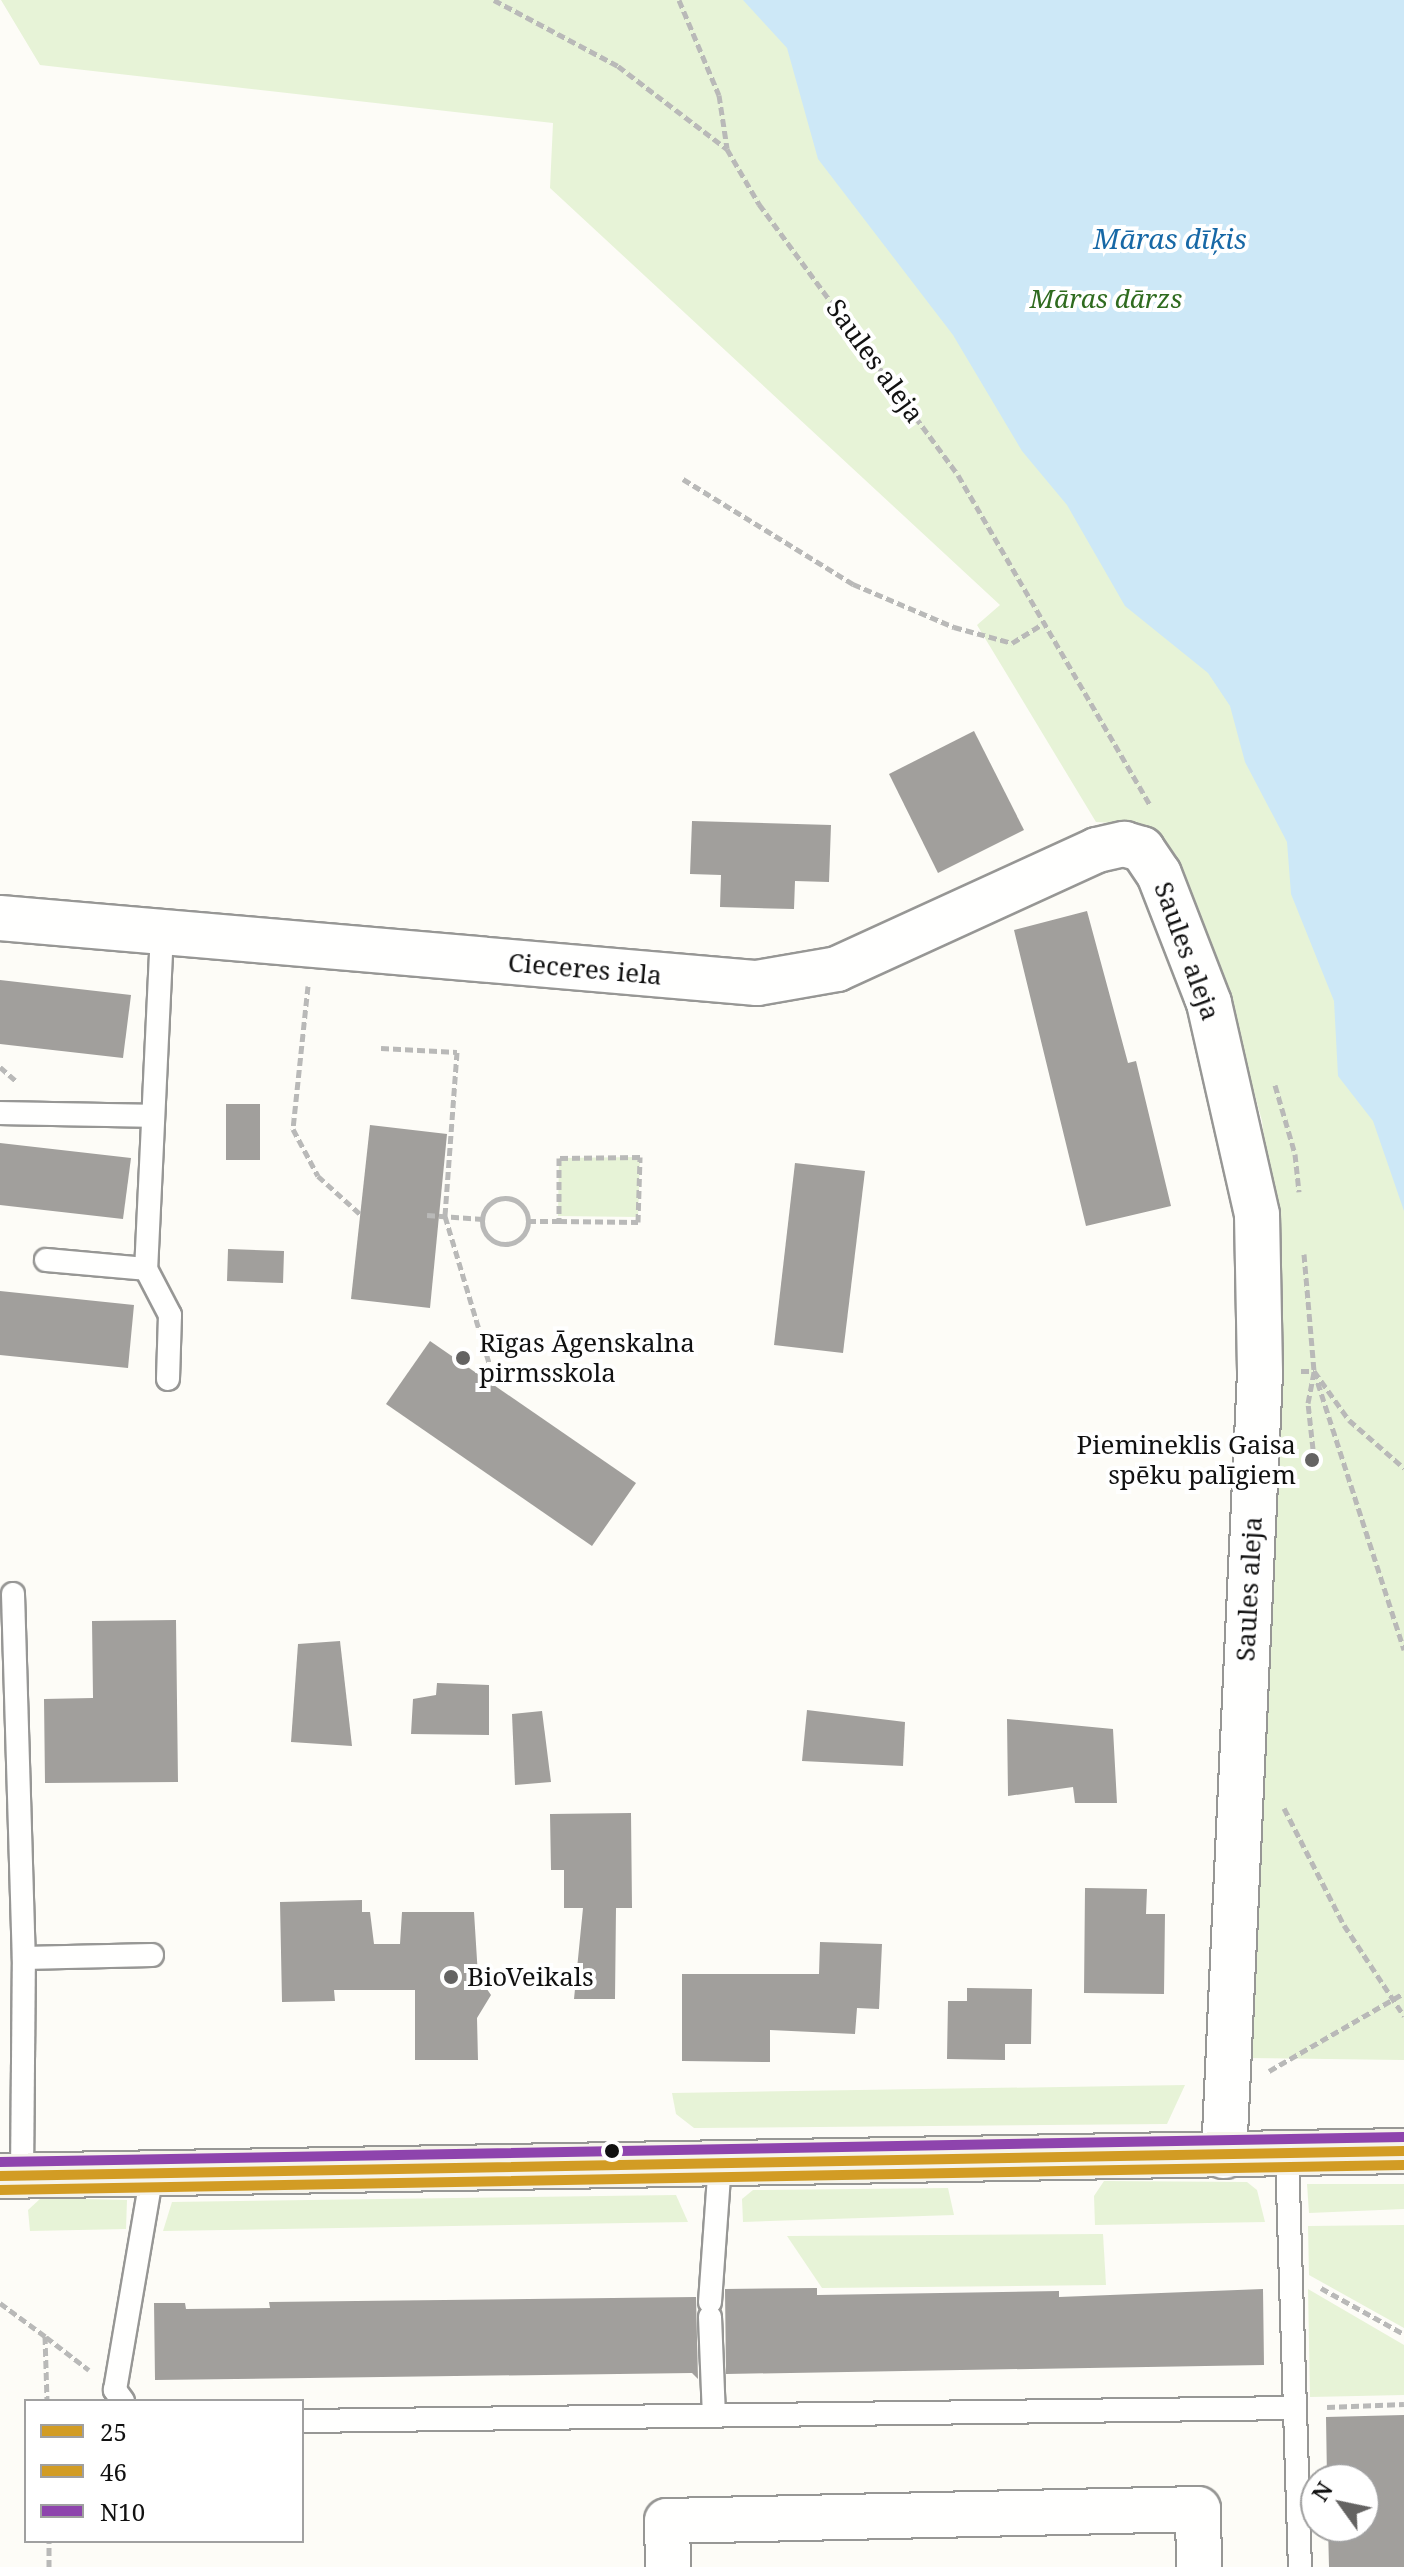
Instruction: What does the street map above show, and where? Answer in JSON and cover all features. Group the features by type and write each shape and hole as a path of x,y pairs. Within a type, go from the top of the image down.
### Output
{"street":[{"name":"Cieceres iela","path":"0,918 757,983 795,981 837,969 1097,850 1124,844 1150,833"},
{"name":"Saules aleja","path":"1150,833 1159,874 1209,1003 1245,1142 1257,1215 1260,1373 1224,2156"},
{"path":"11,2176 1404,2151"},
{"path":"668,2567 667,2521 1198,2509 1199,2567"}],"lane":[{"path":"162,932 150,1116 146,1269 170,1315 168,1379"},
{"path":"0,1113 150,1116"},
{"path":"46,1260 146,1269"},
{"path":"11,2176 24,1958 13,1594"},
{"path":"24,1958 152,1955"},
{"path":"1287,2155 1300,2567"},
{"path":"714,2415 710,2310 720,2161"},
{"path":"119,2395 152,2173"},
{"path":"304,2421 1294,2408"}],"path":[{"name":"Saules aleja","path":"494,0 618,66 727,149 759,204 958,475 1147,799 1150,833"},
{"path":"679,0 719,95 727,149"},
{"path":"683,479 853,584 954,627 1012,643 1046,622"},
{"path":"1136,805 1147,799"},
{"path":"309,984 293,1129 318,1176 360,1214"},
{"path":"381,1048 457,1052 445,1216 496,1386"},
{"path":"528,1221 638,1222 640,1157 559,1158 559,1221"},
{"path":"508,1198 521,1204 528,1221 522,1237 507,1244 492,1240 483,1219 494,1201 508,1198"},
{"path":"427,1215 483,1219"},
{"path":"1260,1373 1314,1371"},
{"path":"1313,1449 1308,1403 1314,1371"},
{"path":"1314,1371 1404,1650"},
{"path":"1281,1803 1344,1925 1404,2016"},
{"path":"1264,2074 1395,2001 1404,1993"},
{"path":"1290,2270 1404,2334"},
{"path":"0,2303 119,2395"},
{"path":"45,2336 47,2399"},
{"path":"1294,2408 1404,2404"},
{"path":"49,2543 49,2567"}],"green space":[{"name":"Māras dārzs","path":"1,0 1404,0 1404,2060 1245,2058 1277,1246 1262,1121 1231,1008 1131,824 1096,822 977,625 1000,605 550,188 553,123 40,65"},
{"path":"640,1157 638,1217 558,1216 559,1158"},
{"path":"1185,2085 1167,2124 694,2128 676,2114 672,2093"},
{"path":"1104,2181 1247,2182 1257,2190 1265,2222 1095,2225 1094,2196"},
{"path":"1307,2184 1404,2184 1404,2209 1309,2213"},
{"path":"948,2188 954,2215 743,2222 742,2199 753,2190"},
{"path":"676,2195 688,2222 163,2231 172,2202"},
{"path":"41,2198 127,2200 126,2229 30,2231 28,2210"},
{"path":"1404,2225 1404,2328 1309,2275 1308,2226"},
{"path":"1103,2234 1106,2285 822,2288 787,2236"},
{"path":"1308,2289 1404,2345 1404,2395 1310,2397"}],"water":[{"name":"Māras dīķis","path":"743,0 1404,0 1404,1211 1373,1121 1338,1076 1334,1001 1291,894 1287,842 1245,762 1230,706 1208,673 1125,606 1067,505 1022,451 953,335 818,159 787,48"}],"building":[{"path":"974,731 1024,830 938,873 889,774"},
{"path":"692,821 831,825 829,882 795,881 794,909 720,907 721,875 690,874"},
{"path":"1087,911 1128,1063 1136,1061 1171,1206 1086,1226 1014,930"},
{"path":"0,980 131,995 123,1058 0,1044"},
{"path":"226,1104 260,1104 260,1160 226,1160"},
{"path":"370,1125 447,1134 430,1308 351,1299"},
{"path":"0,1143 131,1158 123,1219 0,1205"},
{"path":"795,1163 865,1171 843,1353 774,1345"},
{"path":"228,1249 284,1251 283,1283 227,1281"},
{"path":"0,1291 134,1305 128,1368 0,1355"},
{"path":"430,1341 636,1483 592,1546 386,1404"},
{"path":"176,1620 178,1782 45,1783 44,1699 93,1698 92,1621"},
{"path":"340,1641 352,1746 291,1742 298,1644"},
{"path":"437,1683 489,1685 489,1735 411,1734 413,1699 436,1695"},
{"path":"807,1710 905,1722 903,1766 802,1761"},
{"path":"542,1711 551,1782 515,1785 512,1714"},
{"path":"1007,1719 1113,1729 1117,1803 1075,1803 1073,1787 1008,1796"},
{"path":"631,1813 632,1908 616,1908 615,1999 574,1999 583,1908 564,1908 564,1870 551,1870 550,1814"},
{"path":"1085,1888 1147,1889 1146,1914 1165,1914 1164,1994 1084,1993"},
{"path":"362,1900 362,1912 370,1912 374,1944 400,1944 402,1912 474,1912 478,1976 491,1995 477,2018 478,2060 415,2060 415,1990 334,1990 335,2001 282,2002 280,1902"},
{"path":"820,1942 882,1944 879,2009 857,2008 855,2034 770,2030 770,2062 682,2061 682,1974 819,1974"},
{"path":"967,1988 1032,1989 1031,2044 1005,2044 1005,2060 947,2059 948,2001 967,2001"},
{"path":"817,2288 817,2295 1059,2291 1059,2297 1263,2289 1264,2365 726,2374 725,2289"},
{"path":"696,2297 698,2379 692,2373 155,2380 154,2303 185,2303 186,2309 270,2308 269,2302"},
{"path":"1404,2415 1404,2567 1329,2567 1328,2543 1380,2543 1380,2463 1327,2463 1326,2417"}],"transit line":[{"name":"N10","path":"0,2162 1404,2137"},
{"name":"25","path":"0,2176 1404,2151"},
{"name":"46","path":"0,2190 1404,2165"}],"place":[{"name":"Rīgas Āgenskalna pirmsskola","path":"463,1358"},
{"name":"Piemineklis Gaisa spēku palīgiem","path":"1312,1460"},
{"name":"BioVeikals","path":"451,1977"}]}
